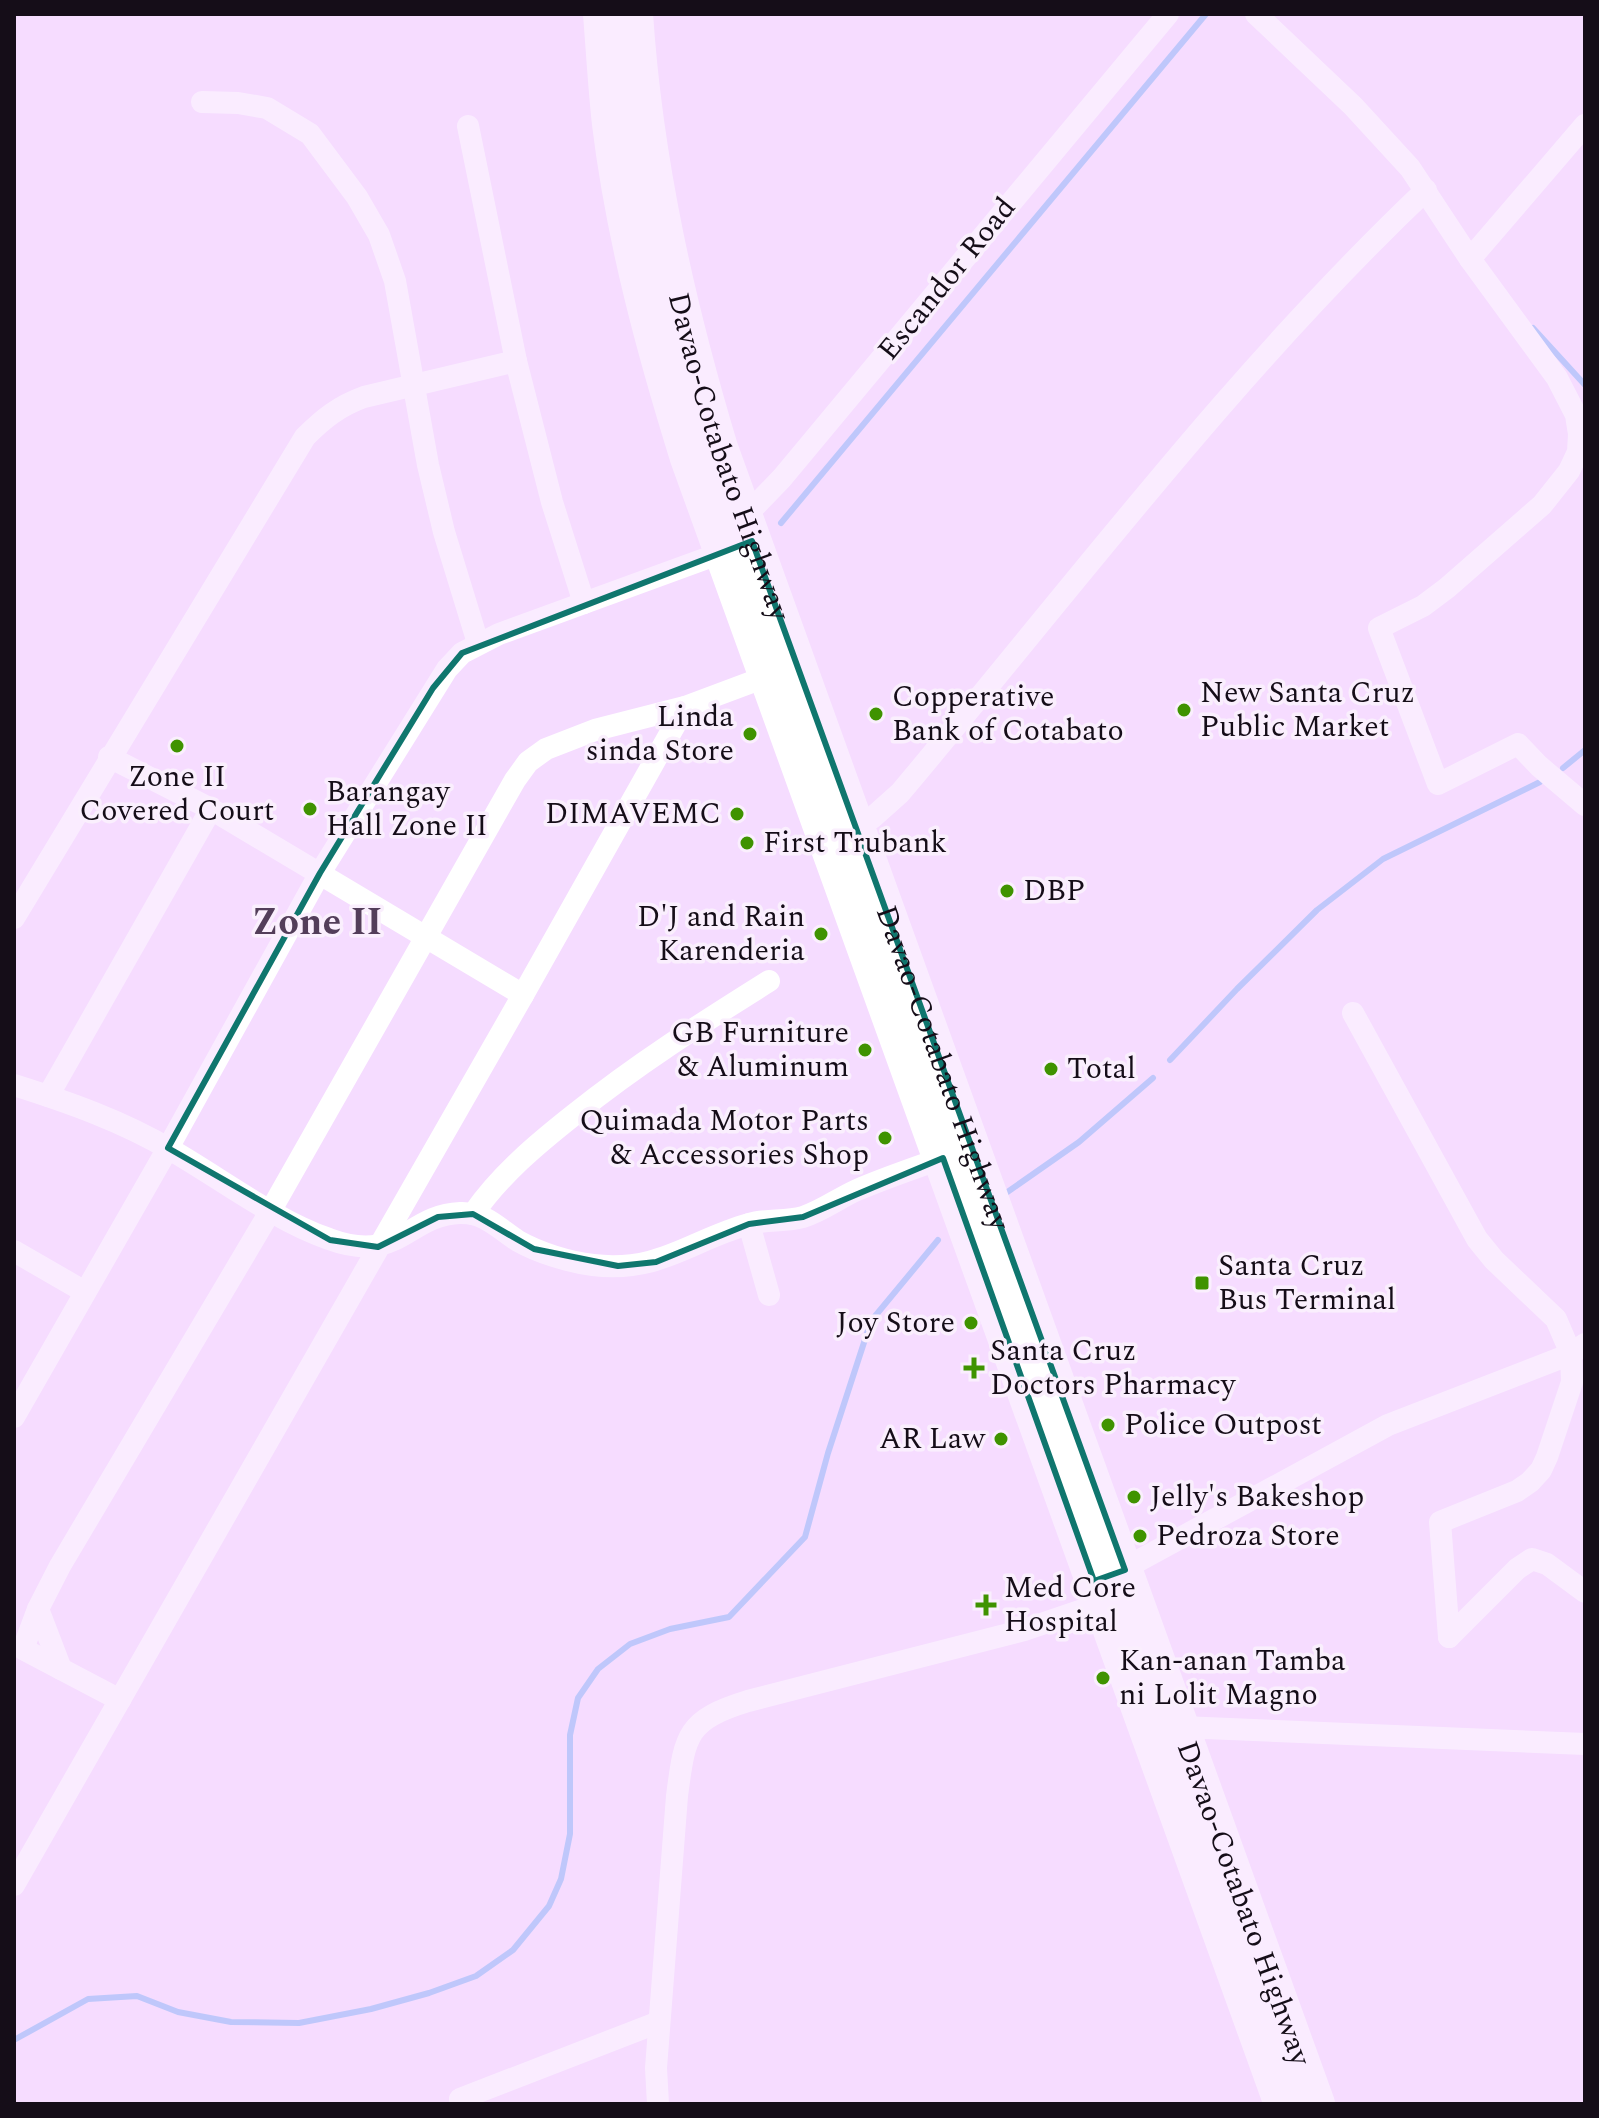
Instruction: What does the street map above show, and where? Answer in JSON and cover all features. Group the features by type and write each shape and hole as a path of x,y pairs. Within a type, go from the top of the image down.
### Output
{"highway":[{"name":"Davao-Cotabato Highway","path":"602,14 611,124 636,266 671,400 732,533 855,827 855,873"},
{"name":"Davao-Cotabato Highway","path":"634,14 643,120 670,270 702,391 732,533 768,676 855,873 898,990 1113,1587 1283,2104"},
{"name":"Davao-Cotabato Highway","path":"898,990 943,1158 1113,1587 1181,1727 1316,2104"}],"street":[{"name":"Escandor Road","path":"478,643 584,603 732,533 782,478 1168,14"},
{"path":"1256,14 1389,144 1426,190 1470,259 1568,397 1576,415 1578,452 1569,471 1542,505 1471,569 1423,606 1379,628 1438,784 1518,744 1585,805"},
{"path":"14,1417 21,1387 85,1292 320,873 433,688 462,653 478,643 444,532 412,385 395,281 379,235 335,164 310,134 267,108 202,102"},
{"path":"1470,259 1585,125"},
{"path":"468,126 516,361 552,502 584,603"},
{"path":"855,827 886,807 900,793 1125,519 1261,361 1322,293 1426,190"},
{"path":"14,918 305,437 326,416 346,403 516,361"},
{"path":"120,1700 23,1649 38,1609 60,1566 271,1210 515,780 528,762 546,749 595,730 685,707 768,676"},
{"path":"14,1885 685,707"},
{"path":"109,757 211,809 523,995"},
{"path":"48,1096 211,809"},
{"path":"473,1214 513,1166 597,1096 664,1048 769,981"},
{"path":"1353,1013 1477,1239 1494,1260 1556,1319 1578,1349 1578,1385 1541,1470 1517,1491 1440,1522 1449,1637 1517,1569 1532,1559 1547,1564 1585,1592"},
{"path":"14,1085 96,1114 168,1148 300,1227 330,1240 378,1247 398,1240 438,1217 456,1213 473,1214 493,1222 534,1249 592,1265 656,1262 749,1224 803,1217 858,1190 943,1158"},
{"path":"749,1224 769,1295"},
{"path":"14,1251 85,1292"},
{"path":"658,2104 656,2068 677,1796 682,1759 688,1740 698,1724 717,1710 748,1701 1024,1630 1113,1587 1388,1425 1578,1349"},
{"path":"1181,1727 1585,1744"},
{"path":"460,2099 659,2022"}],"highlighted area":[{"path":"752,541 1125,1570 1094,1581 943,1158 803,1217 749,1224 656,1262 618,1266 534,1249 473,1214 438,1217 378,1247 330,1240 168,1148 320,873 433,688 462,653"}],"waterway":[{"path":"781,523 1206,14"},
{"path":"1533,328 1585,385"},
{"path":"1563,768 1585,750"},
{"path":"1170,1060 1317,910 1383,859 1540,782"},
{"path":"1006,1193 1079,1142 1153,1078"},
{"path":"14,2040 88,1999 137,1996 178,2012 231,2022 299,2023 371,2009 429,1993 476,1976 513,1950 549,1906 561,1879 570,1834 570,1735 578,1698 598,1669 630,1644 670,1629 729,1617 805,1537 828,1453 871,1321 938,1240"}],"place":[{"name":"New Santa Cruz Public Market","path":"1184,710"},
{"name":"Copperative Bank of Cotabato","path":"876,714"},
{"name":"Linda sinda Store","path":"750,734"},
{"name":"Zone II Covered Court","path":"177,746"},
{"name":"Barangay Hall Zone II","path":"310,809"},
{"name":"DIMAVEMC","path":"737,814"},
{"name":"First Trubank","path":"747,843"},
{"name":"DBP","path":"1007,891"},
{"name":"D'J and Rain Karenderia","path":"821,934"},
{"name":"GB Furniture & Aluminum","path":"865,1050"},
{"name":"Total","path":"1051,1069"},
{"name":"Quimada Motor Parts & Accessories Shop","path":"885,1138"},
{"name":"Santa Cruz Bus Terminal","path":"1202,1283"},
{"name":"Joy Store","path":"971,1323"},
{"name":"Santa Cruz Doctors Pharmacy","path":"974,1368"},
{"name":"Police Outpost","path":"1108,1425"},
{"name":"AR Law","path":"1001,1439"},
{"name":"Jelly's Bakeshop","path":"1134,1497"},
{"name":"Pedroza Store","path":"1140,1536"},
{"name":"Med Core Hospital","path":"986,1605"},
{"name":"Kan-anan Tamba ni Lolit Magno","path":"1103,1678"}],"district":[{"name":"Zone II","path":"317,923"}]}
